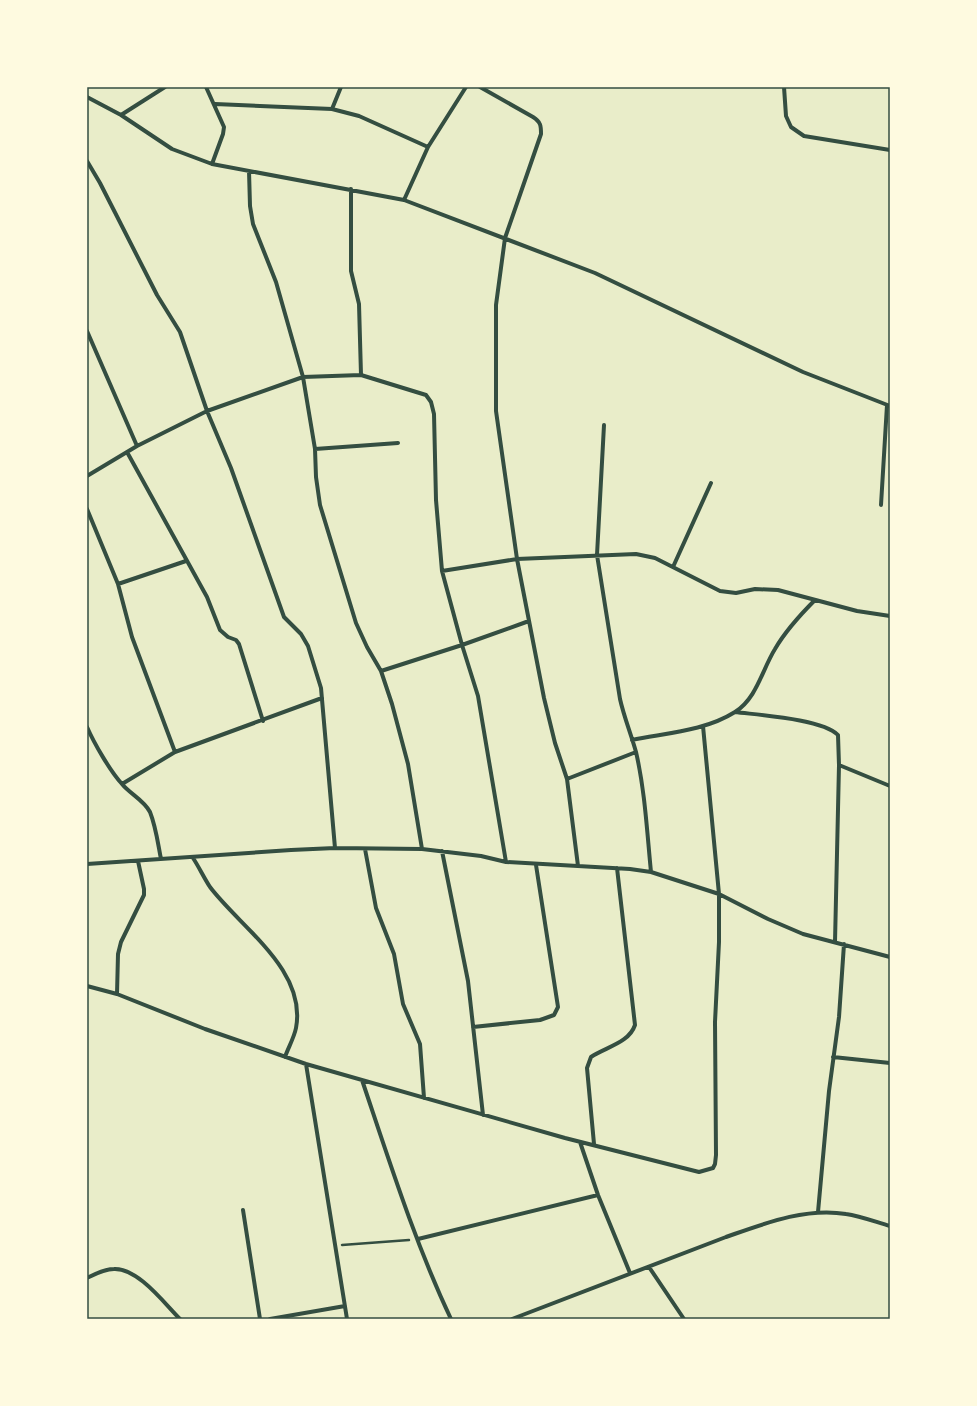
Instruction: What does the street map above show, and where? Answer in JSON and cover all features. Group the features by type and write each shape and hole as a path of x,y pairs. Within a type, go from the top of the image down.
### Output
{"street":[{"path":"121,116 165,87"},
{"path":"206,87 215,104 224,127 223,134 212,164"},
{"path":"332,109 341,87"},
{"path":"404,200 428,147 466,87"},
{"path":"480,87 534,117 541,125 541,134 505,238 496,305 496,411 517,559 545,705 567,778 578,866"},
{"path":"784,87 786,116 791,128 804,136 890,150"},
{"path":"87,97 121,116 172,149 212,164 404,200 505,238 595,273 803,372 888,405 881,505"},
{"path":"215,104 332,109 359,116 428,147"},
{"path":"87,161 157,295 180,332 207,411 231,468 284,617 301,634 308,646 318,675 322,698 335,848"},
{"path":"249,171 250,206 253,224 276,282 303,377 315,449 316,477 320,505 356,623 366,647 381,671 408,764 422,849"},
{"path":"350,189 350,271 359,304 361,375"},
{"path":"87,331 137,446"},
{"path":"87,476 137,446 207,411 303,377 361,375 426,395 431,402 434,414 436,500 442,571 462,645 478,696 506,862"},
{"path":"604,426 598,555 620,699 624,719 636,752 644,798 650,872"},
{"path":"315,449 398,443"},
{"path":"127,452 207,597 220,630 240,644 263,721"},
{"path":"673,567 711,484"},
{"path":"87,509 118,584 141,665 175,752"},
{"path":"442,571 517,559 636,554 655,558 720,592 736,593 755,589 778,590 857,611 890,616"},
{"path":"118,584 186,561"},
{"path":"632,740 703,726 735,712 750,698 786,631 815,600"},
{"path":"381,671 462,645 529,621"},
{"path":"122,784 175,752 263,721 322,698"},
{"path":"735,712 793,719 833,730 838,735 839,765 835,942"},
{"path":"87,986 117,994 205,1029 306,1064 580,1142 594,1144 699,1172 713,1168 715,1164 715,1022 719,942 719,894 703,726"},
{"path":"87,727 89,738 122,784 144,803 149,811 154,826 161,860"},
{"path":"567,778 636,752"},
{"path":"839,765 890,786"},
{"path":"87,864 335,848 422,849 536,865 617,868 650,872 719,894 768,919 803,934 890,957"},
{"path":"365,849 376,908 394,954 403,1004 420,1044 424,1098"},
{"path":"442,851 468,981 483,1115"},
{"path":"193,858 210,886 270,952 291,982 297,1006 296,1028 285,1057"},
{"path":"117,994 118,954 121,942 144,895 138,861"},
{"path":"473,1027 540,1020 554,1015 558,1007 536,865"},
{"path":"594,1144 587,1068 591,1058 626,1038 632,1033 635,1025 617,868"},
{"path":"818,1212 833,1057 839,1017 844,944"},
{"path":"833,1057 890,1063"},
{"path":"306,1064 347,1319"},
{"path":"362,1080 397,1185 451,1319"},
{"path":"580,1142 598,1195 630,1273"},
{"path":"418,1239 598,1195"},
{"path":"242,1210 260,1319"},
{"path":"512,1319 757,1226 818,1212 846,1214 890,1226"},
{"path":"649,1267 684,1319"},
{"path":"87,1278 101,1272 115,1269 130,1274 148,1285 180,1319"},
{"path":"270,1319 345,1306"}],"path":[{"path":"335,1245 418,1239"}]}
